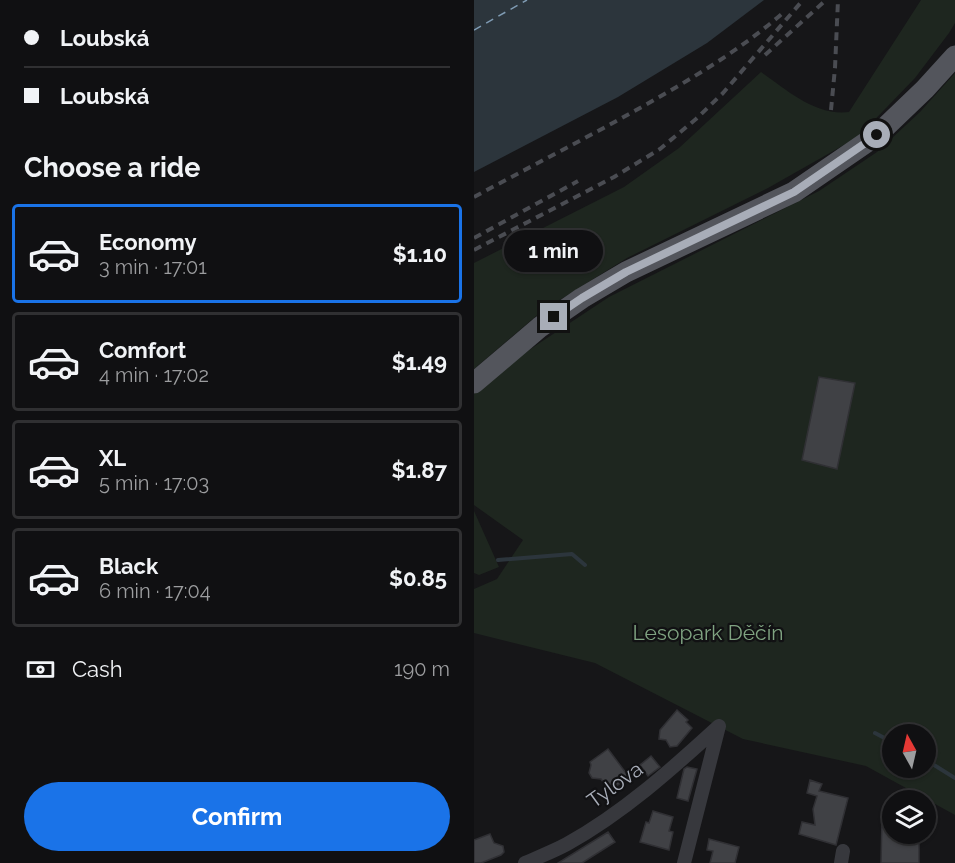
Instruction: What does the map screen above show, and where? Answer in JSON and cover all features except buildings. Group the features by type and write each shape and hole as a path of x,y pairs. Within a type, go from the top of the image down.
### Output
{"main road":[{"path":"474,383 540,327 582,298 626,272 794,192 812,180 877,135 925,89 955,56"}],"street":[{"name":"Tylova","path":"525,863 568,843 620,809 672,770 719,726 684,863"}],"green space":[{"path":"921,0 955,0 955,23 915,78 858,137 768,188 627,258 542,311 474,369 474,263 624,187 679,148 761,72 791,94 813,106 837,112 849,112"},
{"name":"Lesopark Děčín","path":"955,73 955,815 936,805 936,790 910,790 888,778 936,778 936,724 882,724 882,775 866,766 743,739 595,663 474,633 474,589 497,579 523,540 474,505 474,394 529,350 609,297 819,191 877,152 920,112"},
{"path":"474,511 499,567 479,575 474,573"}],"shaded area":[{"path":"474,0 764,0 707,43 618,97 474,172"}],"waterway":[{"path":"498,560 572,554 585,565"},
{"path":"875,733 882,737"},
{"path":"936,766 955,778"}],"ferry route":[{"path":"474,30 527,0"}],"railway":[{"path":"474,250 614,177 660,149 723,93 803,0"},
{"path":"765,55 826,0"},
{"path":"831,110 838,0"},
{"path":"474,197 683,83 743,44 785,11"},
{"path":"474,238 578,181"}],"route":[{"path":"554,317 626,272 794,192 877,135"}]}
